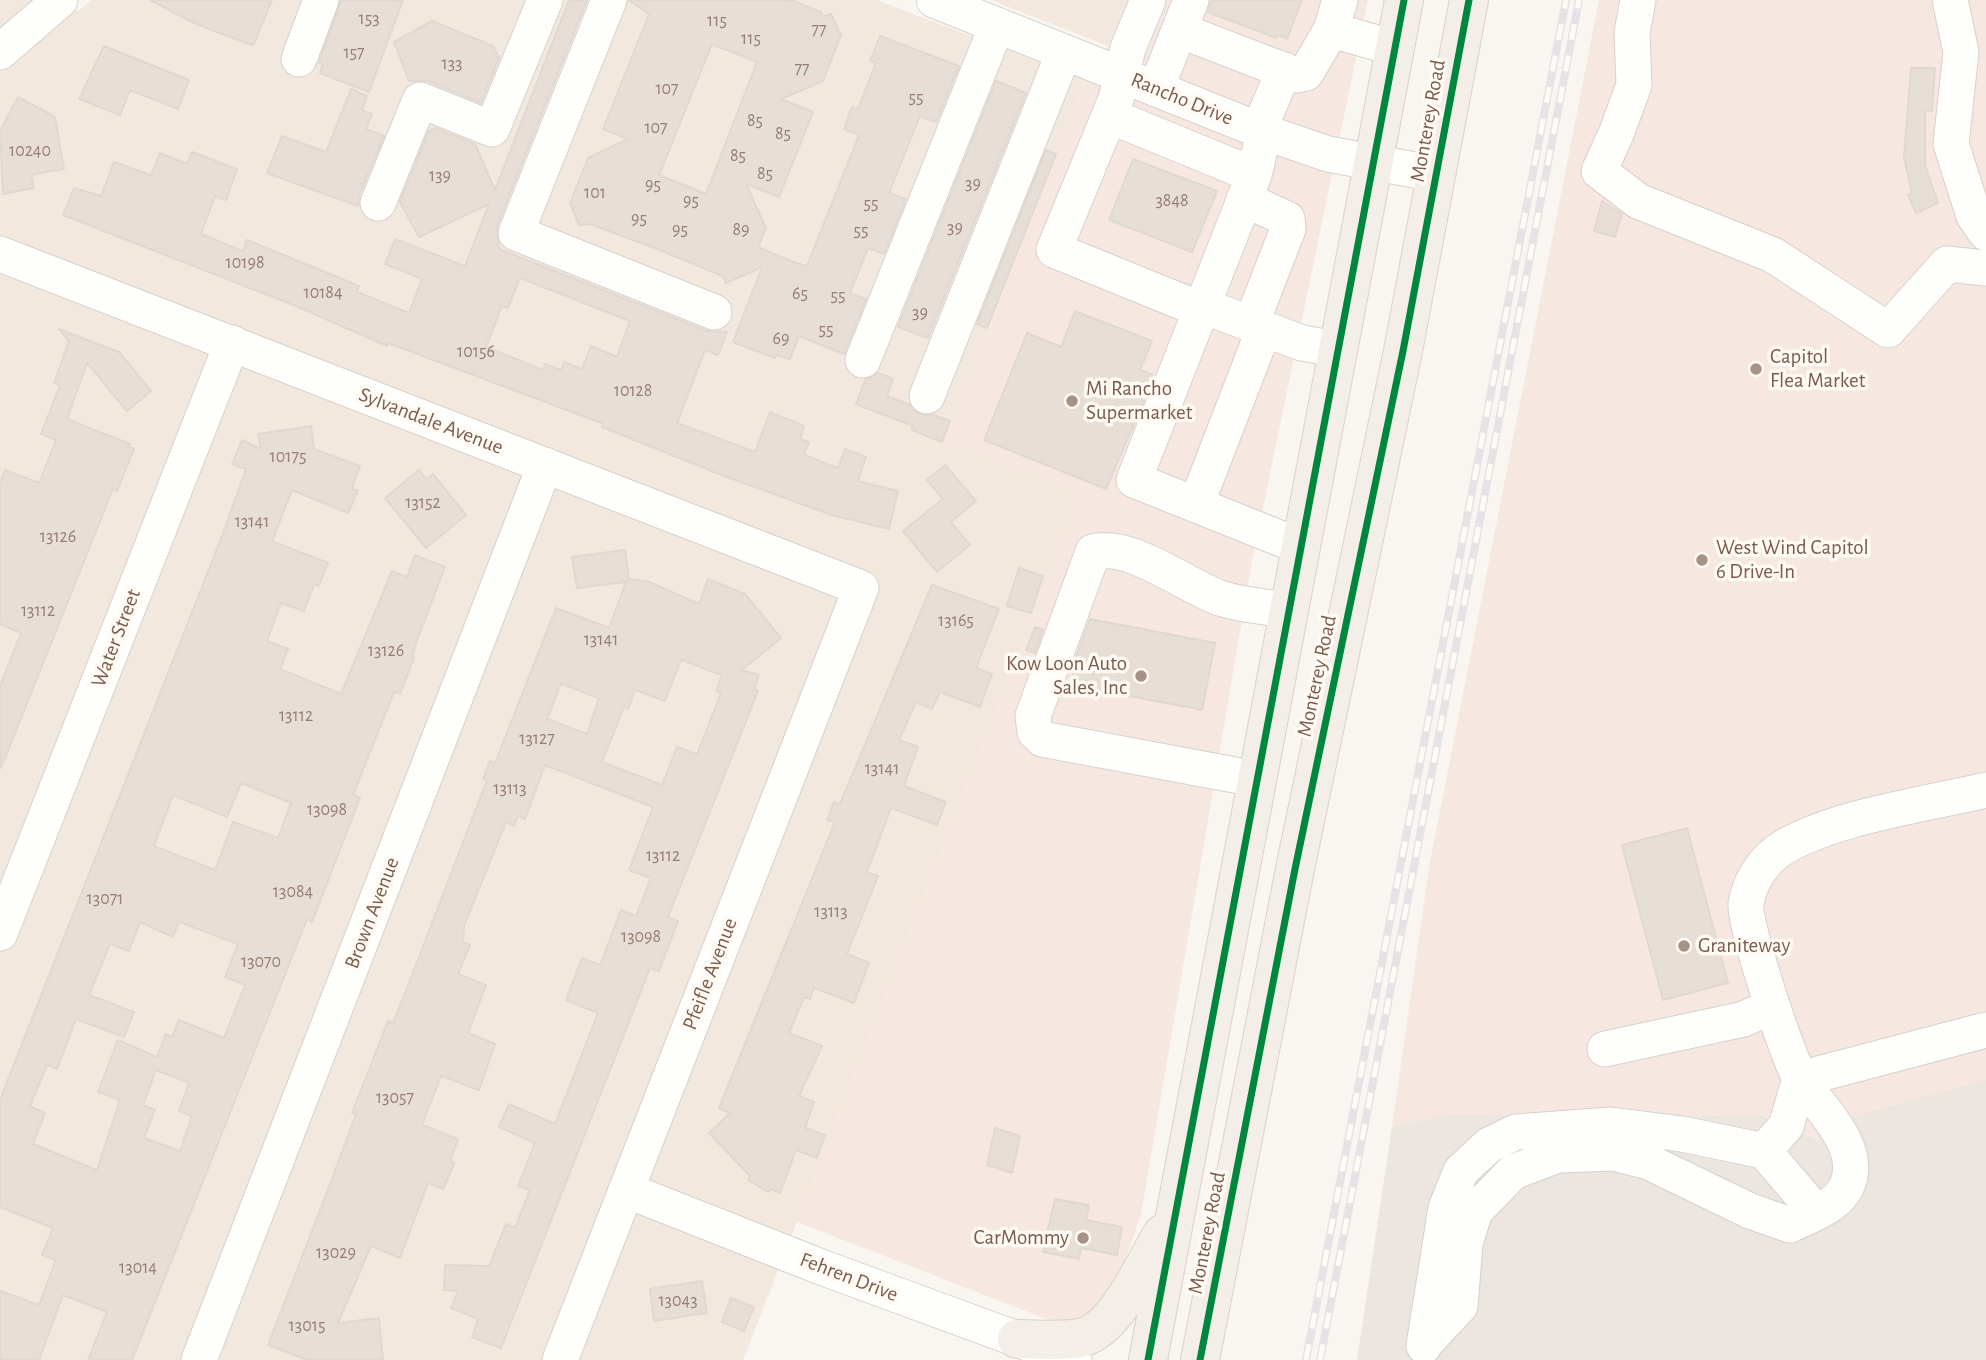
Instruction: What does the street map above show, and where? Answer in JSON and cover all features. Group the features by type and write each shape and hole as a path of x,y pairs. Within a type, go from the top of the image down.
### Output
{"main road":[{"name":"Monterey Road","path":"1147,1360 1298,546 1404,0"},
{"name":"Monterey Road","path":"1200,1360 1295,869 1403,351 1469,0"},
{"path":"1031,1350 1083,1337 1106,1325 1120,1308 1173,1218"}],"street":[{"path":"0,52 60,0"},
{"path":"299,59 321,0"},
{"path":"378,203 420,100 492,130 544,0"},
{"path":"609,0 516,233 714,312"},
{"name":"Rancho Drive","path":"934,0 978,13 1064,52 1261,131 1328,153 1436,173"},
{"path":"1148,0 1129,48 1110,116 1054,250 1187,304 1203,306 1302,343 1336,349"},
{"path":"1638,0 1632,33 1634,85 1616,134 1598,171 1638,201 1773,255 1888,330 1947,264 1986,268"},
{"path":"1950,0 1961,52 1951,144 1974,216 1986,233"},
{"path":"863,360 978,13"},
{"path":"1156,89 1185,15 1296,75 1307,73 1335,15 1395,48"},
{"path":"928,396 1064,52"},
{"path":"1283,70 1261,131 1249,187 1134,480 1298,546"},
{"path":"1110,116 1249,187 1287,219 1288,229 1257,327 1196,505"},
{"name":"Sylvandale Avenue","path":"0,254 861,588"},
{"name":"Water Street","path":"0,933 232,344"},
{"name":"Brown Avenue","path":"199,1360 545,465"},
{"path":"1256,779 1042,739 1035,732 1033,716 1093,552 1106,548 1172,573 1222,599 1287,610"},
{"name":"Pfeifle Avenue","path":"560,1360 861,588"},
{"path":"1423,1352 1460,1306 1465,1243 1475,1211 1513,1172 1558,1155 1614,1153 1649,1162 1750,1211 1790,1225 1837,1200 1849,1182 1848,1153 1834,1122 1800,1079 1773,1006 1745,905 1760,867 1779,850 1817,830 1986,790"},
{"path":"1605,1049 1744,1019 1773,1006"},
{"path":"1800,1079 1986,1030"},
{"path":"1764,1151 1786,1126 1800,1079"},
{"path":"1423,1352 1446,1208 1461,1171 1489,1144 1517,1132 1611,1125 1682,1134 1764,1151 1816,1212"},
{"name":"Fehren Drive","path":"626,1190 1031,1350 1074,1360"}],"shaded area":[{"path":"0,0 68,0 78,11 91,0 877,0 1085,80 945,441 1081,494 743,1360 0,1360"},
{"path":"991,0 1127,0 1108,46"},
{"path":"1127,0 1368,0 1252,561 1141,1215 1112,1297 1089,1323 1059,1324 797,1222 1081,494 945,441 1085,80 1108,46"},
{"name":"Capitol Flea Market","path":"1599,0 1986,0 1986,1079 1821,1126 1820,1140 1762,1116 1448,1114 1392,1127 1429,867"},
{"path":"1986,1079 1986,1360 1357,1360 1392,1127 1448,1114 1762,1116 1819,1140 1820,1126"}],"building":[{"path":"150,0 272,0 254,44 251,45 196,24"},
{"path":"341,0 403,0 369,92 320,73 323,64 319,63"},
{"path":"569,0 587,0 497,226 499,249 707,331 727,332 718,355 705,350 677,423 755,452 770,412 804,426 800,439 809,442 804,455 838,468 845,449 866,457 858,481 898,491 889,529 832,515 727,477 602,427 604,424 388,343 387,346 296,306 63,215 74,188 101,196 114,162 151,175 160,153 187,164 192,152 237,169 226,200 215,196 201,234 243,251 247,240 359,286 357,292 409,313 422,279 385,264 395,239 465,266 489,204 419,237 400,202 429,131 435,128 475,144 495,190","holes":["520,278 630,321 617,357 591,346 582,369 564,362 561,370 545,364 543,370 486,347 502,306 508,308"]},
{"path":"629,0 791,0 821,12 823,17 831,14 841,35 823,81 781,99 813,112 779,197 746,184 766,228 758,247 807,266 859,135 844,129 852,107 858,109 876,63 870,61 880,36 959,66 936,122 920,116 889,193 906,199 884,254 868,248 850,293 866,299 844,354 799,336 790,359 776,355 775,358 733,342 762,267 726,283 723,276 652,247 590,224 579,225 570,203 588,158 628,139 603,129 649,14","holes":["712,44 757,62 706,194 659,175"]},
{"path":"1211,0 1302,0 1287,39 1278,35 1276,38 1208,12"},
{"path":"432,21 493,46 499,58 481,103 428,81 409,81 394,42"},
{"path":"104,46 189,80 178,109 130,90 120,115 79,99"},
{"path":"1911,68 1935,68 1932,111 1925,110 1925,165 1938,203 1916,213 1908,195 1912,194 1904,157"},
{"path":"996,81 1026,93 928,338 898,327"},
{"path":"351,89 367,96 362,110 372,114 366,129 384,136 359,195 358,206 267,173 282,136 326,152"},
{"path":"18,97 55,117 64,169 31,175 34,188 3,194 0,131"},
{"path":"1046,150 1056,154 987,328 977,324"},
{"path":"1133,159 1217,191 1192,252 1109,220"},
{"path":"1602,201 1622,214 1615,237 1594,231"},
{"name":"Mi Rancho Supermarket","path":"1075,311 1152,341 1140,370 1152,374 1141,400 1144,401 1106,489 984,440 1027,333 1061,347"},
{"path":"59,329 119,352 151,391 127,411 87,363 67,419 130,444 128,447 134,449 117,491 113,489 1,768 0,686 21,633 0,624 0,483 5,470 39,483 56,440 41,434 60,385 54,383 69,341"},
{"path":"878,373 893,379 887,396 910,405 919,414 933,415 950,421 942,442 912,430 913,426 856,404 865,380"},
{"path":"311,426 314,449 360,466 352,489 358,491 348,513 292,490 272,541 328,563 319,585 314,585 304,611 281,603 267,641 288,649 280,669 341,694 392,571 407,577 415,555 445,567 400,694 394,692 353,795 360,798 312,922 307,919 132,1360 88,1360 107,1312 63,1295 39,1360 0,1360 0,1291 39,1305 56,1260 42,1255 53,1228 0,1207 0,1100 222,536 246,469 232,464 242,440 261,449 258,434","holes":["241,783 291,803 278,838 233,822 215,870 154,846 173,795 227,817","140,922 173,937 179,922 238,944 225,977 245,985 224,1038 179,1020 172,1037 166,1034 157,1057 118,1040 98,1092 120,1100 97,1170 33,1144 45,1113 30,1106 47,1065 57,1069 76,1019 124,1037 134,1012 89,995 110,944 129,951","156,1070 189,1083 179,1111 192,1116 180,1151 144,1138 155,1110 143,1105"]},
{"path":"945,465 976,501 951,522 970,545 937,572 903,531 943,499 927,480"},
{"path":"419,470 426,479 433,474 466,515 426,548 385,498"},
{"path":"625,550 629,579 647,581 699,604 708,579 745,594 781,638 742,670 759,675 754,689 758,691 668,917 678,921 659,971 650,968 501,1348 472,1337 478,1319 451,1308 458,1291 444,1290 445,1265 489,1266 506,1224 515,1228 530,1190 518,1186 535,1143 499,1127 509,1104 555,1124 598,1013 566,1000 582,958 600,965 621,910 636,916 651,878 629,870 653,807 545,765 525,819 518,816 514,826 506,822 464,926 463,942 470,945 458,974 486,985 468,1033 495,1044 479,1090 441,1076 422,1125 458,1139 450,1161 454,1163 452,1169 443,1189 428,1183 400,1258 371,1246 338,1323 379,1318 383,1360 307,1360 268,1345 356,1114 352,1113 388,1021 393,1023 487,780 483,779 490,761 495,763 556,608 609,628 626,582 577,588 572,557","holes":["681,660 722,675 716,691 721,693 697,754 677,747 662,785 602,762 624,707 628,709 635,690 665,701","561,684 599,698 587,734 547,719"]},
{"path":"1019,568 1043,576 1031,613 1007,606"},
{"path":"932,585 999,609 976,668 992,674 980,707 940,692 932,709 916,702 899,740 918,747 904,786 946,802 937,825 891,808 867,872 878,876 847,954 869,963 854,1003 814,988 810,999 804,997 789,1033 822,1046 799,1096 814,1102 805,1128 825,1135 817,1158 796,1150 780,1193 771,1189 768,1192 748,1180 750,1176 709,1133 730,1113 719,1108 835,822 827,820 834,802 840,804"},
{"path":"1090,619 1215,643 1202,710 1072,685 1072,668"},
{"path":"1035,627 1043,630 1035,653 1026,650"},
{"name":"Graniteway","path":"1687,828 1728,983 1663,1000 1622,845"},
{"path":"995,1128 1020,1136 1012,1173 987,1165"},
{"name":"CarMommy","path":"1055,1199 1089,1205 1086,1220 1122,1227 1117,1255 1081,1248 1079,1259 1043,1252"},
{"path":"702,1281 707,1313 654,1321 650,1289"},
{"path":"731,1298 754,1307 744,1331 722,1322"}],"railway":[{"path":"1306,1360 1566,0"},
{"path":"1320,1360 1579,0"}],"cycle path":[{"path":"1148,1360 1404,0"},
{"path":"1200,1360 1295,869 1403,351 1469,0"}],"place":[{"name":"Capitol Flea Market","path":"1756,369"},
{"name":"Mi Rancho Supermarket","path":"1072,401"},
{"name":"West Wind Capitol 6 Drive-In","path":"1702,560"},
{"name":"Kow Loon Auto Sales, Inc","path":"1141,676"},
{"name":"Graniteway","path":"1684,946"},
{"name":"CarMommy","path":"1083,1238"}]}
